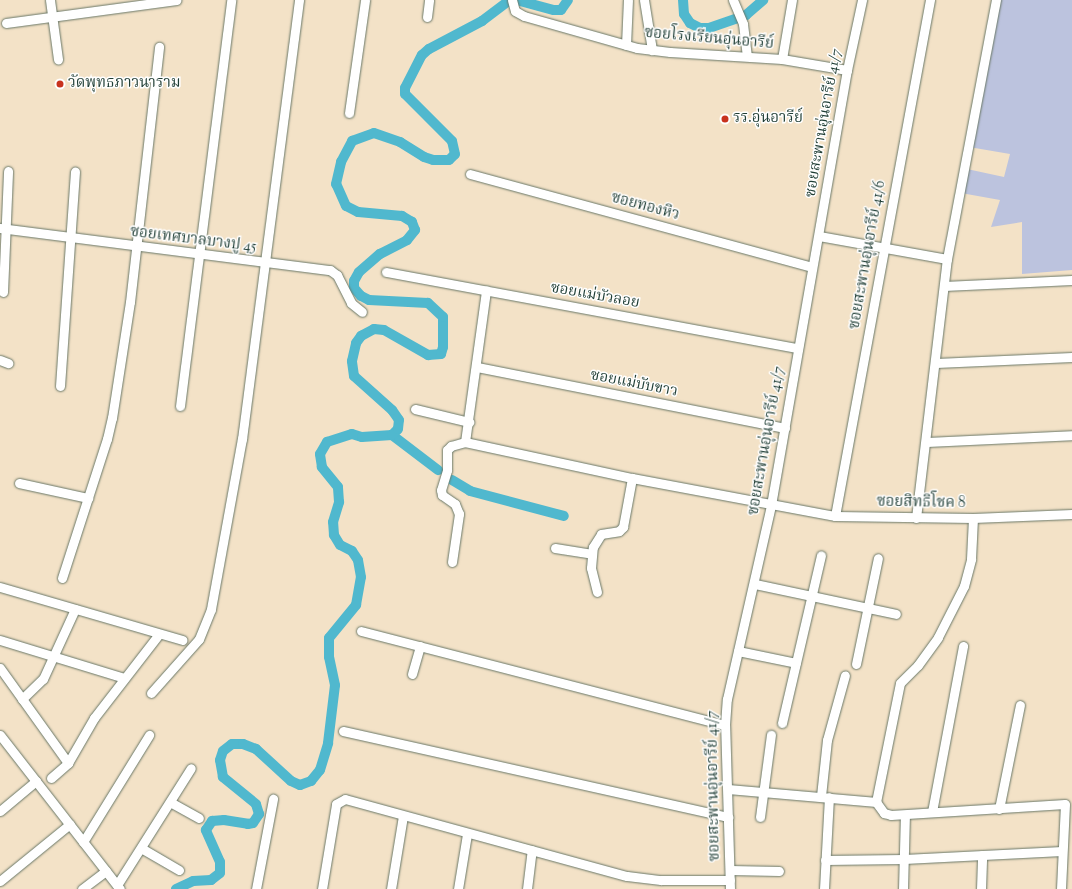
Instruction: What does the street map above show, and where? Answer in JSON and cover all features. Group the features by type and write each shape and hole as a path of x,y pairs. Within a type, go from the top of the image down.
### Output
{"street":[{"path":"50,0 58,59"},
{"path":"6,23 176,0"},
{"path":"180,406 201,255 231,0"},
{"path":"151,693 199,639 206,627 212,609 242,439 299,0"},
{"path":"349,113 364,0"},
{"path":"427,17 429,0"},
{"path":"626,45 628,0"},
{"path":"644,0 652,50"},
{"path":"733,0 743,24 747,56"},
{"path":"782,59 792,0"},
{"name":"ซอยสะพานอุ่นอารีย์ 41/7","path":"730,880 725,725 727,699 755,584 771,505 812,268 819,236 846,70 862,0"},
{"name":"ซอยสะพานอุ่นอารีย์ 41/6","path":"835,516 930,0"},
{"path":"916,518 936,362 947,259 996,0"},
{"name":"ซอยโรงเรียนอุ่นอารีย์","path":"512,3 515,11 524,16 626,45 652,50 782,59 846,70"},
{"path":"62,578 112,418 130,302 135,247 159,47"},
{"path":"3,292 3,229 8,171"},
{"path":"60,386 75,172"},
{"name":"ซอยทองหิว","path":"470,174 812,268"},
{"name":"ซอยเทศบาลบางปู 45","path":"3,229 135,247 330,270 337,275 351,303 362,312"},
{"path":"819,236 947,259"},
{"name":"ซอยแม่บัวลอย","path":"386,272 798,348"},
{"path":"944,286 1072,280"},
{"path":"452,562 459,514 455,504 442,495 441,490 447,470 448,450 451,446 465,442 477,367 486,290"},
{"path":"936,362 1072,357"},
{"name":"ซอยแม่บับขาว","path":"477,367 785,428"},
{"path":"415,409 468,422"},
{"path":"926,442 1072,435"},
{"name":"ซอยสิทธิโชค 8","path":"465,442 632,478 835,516 973,518 1072,514"},
{"path":"596,592 591,568 591,554 601,534 620,531 623,527 632,478"},
{"path":"19,483 88,498"},
{"path":"973,518 971,559 964,586 938,637 918,665 900,684 876,802 884,813 905,815 1065,804 1061,889"},
{"path":"555,548 591,554"},
{"path":"782,723 813,596 821,555"},
{"path":"856,664 878,558"},
{"path":"755,584 896,614"},
{"path":"0,587 182,640"},
{"path":"22,699 44,678 55,657 75,609"},
{"path":"361,631 725,725"},
{"path":"51,778 68,763 94,718 159,634"},
{"path":"0,640 124,678"},
{"path":"412,674 420,646"},
{"path":"932,812 963,646"},
{"path":"738,652 796,663"},
{"path":"0,668 68,763"},
{"path":"824,889 825,797 828,733 845,675"},
{"path":"999,809 1020,705"},
{"path":"343,731 729,817"},
{"path":"0,734 118,887 191,768"},
{"path":"83,842 149,735"},
{"path":"760,817 771,735"},
{"path":"0,811 36,781"},
{"path":"728,789 876,802"},
{"path":"256,889 273,799"},
{"path":"322,889 338,801 345,799 467,834 643,879 730,880 779,871"},
{"path":"170,802 199,818"},
{"path":"903,889 905,815"},
{"path":"391,889 403,816"},
{"path":"0,881 70,824"},
{"path":"458,889 467,834"},
{"path":"141,848 179,870"},
{"path":"526,889 532,850"},
{"path":"825,860 904,859 1062,851"},
{"path":"981,889 982,855"},
{"path":"82,889 106,871"}],"shaded area":[{"path":"997,0 1072,0 1072,270 1022,274 1022,222 991,227 1000,200 961,193 967,169 1004,177 1010,154 969,147"}],"waterway":[{"path":"176,889 193,881 211,880 220,873 220,862 206,830 212,821 224,820 248,824 253,823 259,814 256,804 223,777 220,760 223,751 232,744 243,744 256,749 291,781 300,785 311,781 320,770 328,743 335,685 329,657 329,638 356,605 361,577 358,560 352,551 340,545 334,535 333,522 339,502 338,487 322,467 320,454 327,442 352,434 362,437 392,435 398,429 399,420 392,410 354,376 352,361 356,343 361,336 374,329 384,330 428,355 441,354 443,347 443,317 428,303 369,300 361,296 354,288 354,281 359,272 380,254 407,240 415,230 412,222 402,216 358,212 346,206 336,184 341,162 352,141 374,133 400,142 424,157 433,160 449,160 455,154 452,141 405,94 405,88 422,55 429,49 482,21 507,2 520,1 554,10 561,10 568,0"},
{"path":"683,0 684,14 690,23 700,28 709,28 746,15 763,0"},
{"path":"392,435 438,470"},
{"path":"452,480 470,491 564,516"}],"place":[{"name":"วัดพุทธภาวนาราม","path":"60,84"},
{"name":"รร.อุ่นอารีย์","path":"725,119"}]}
